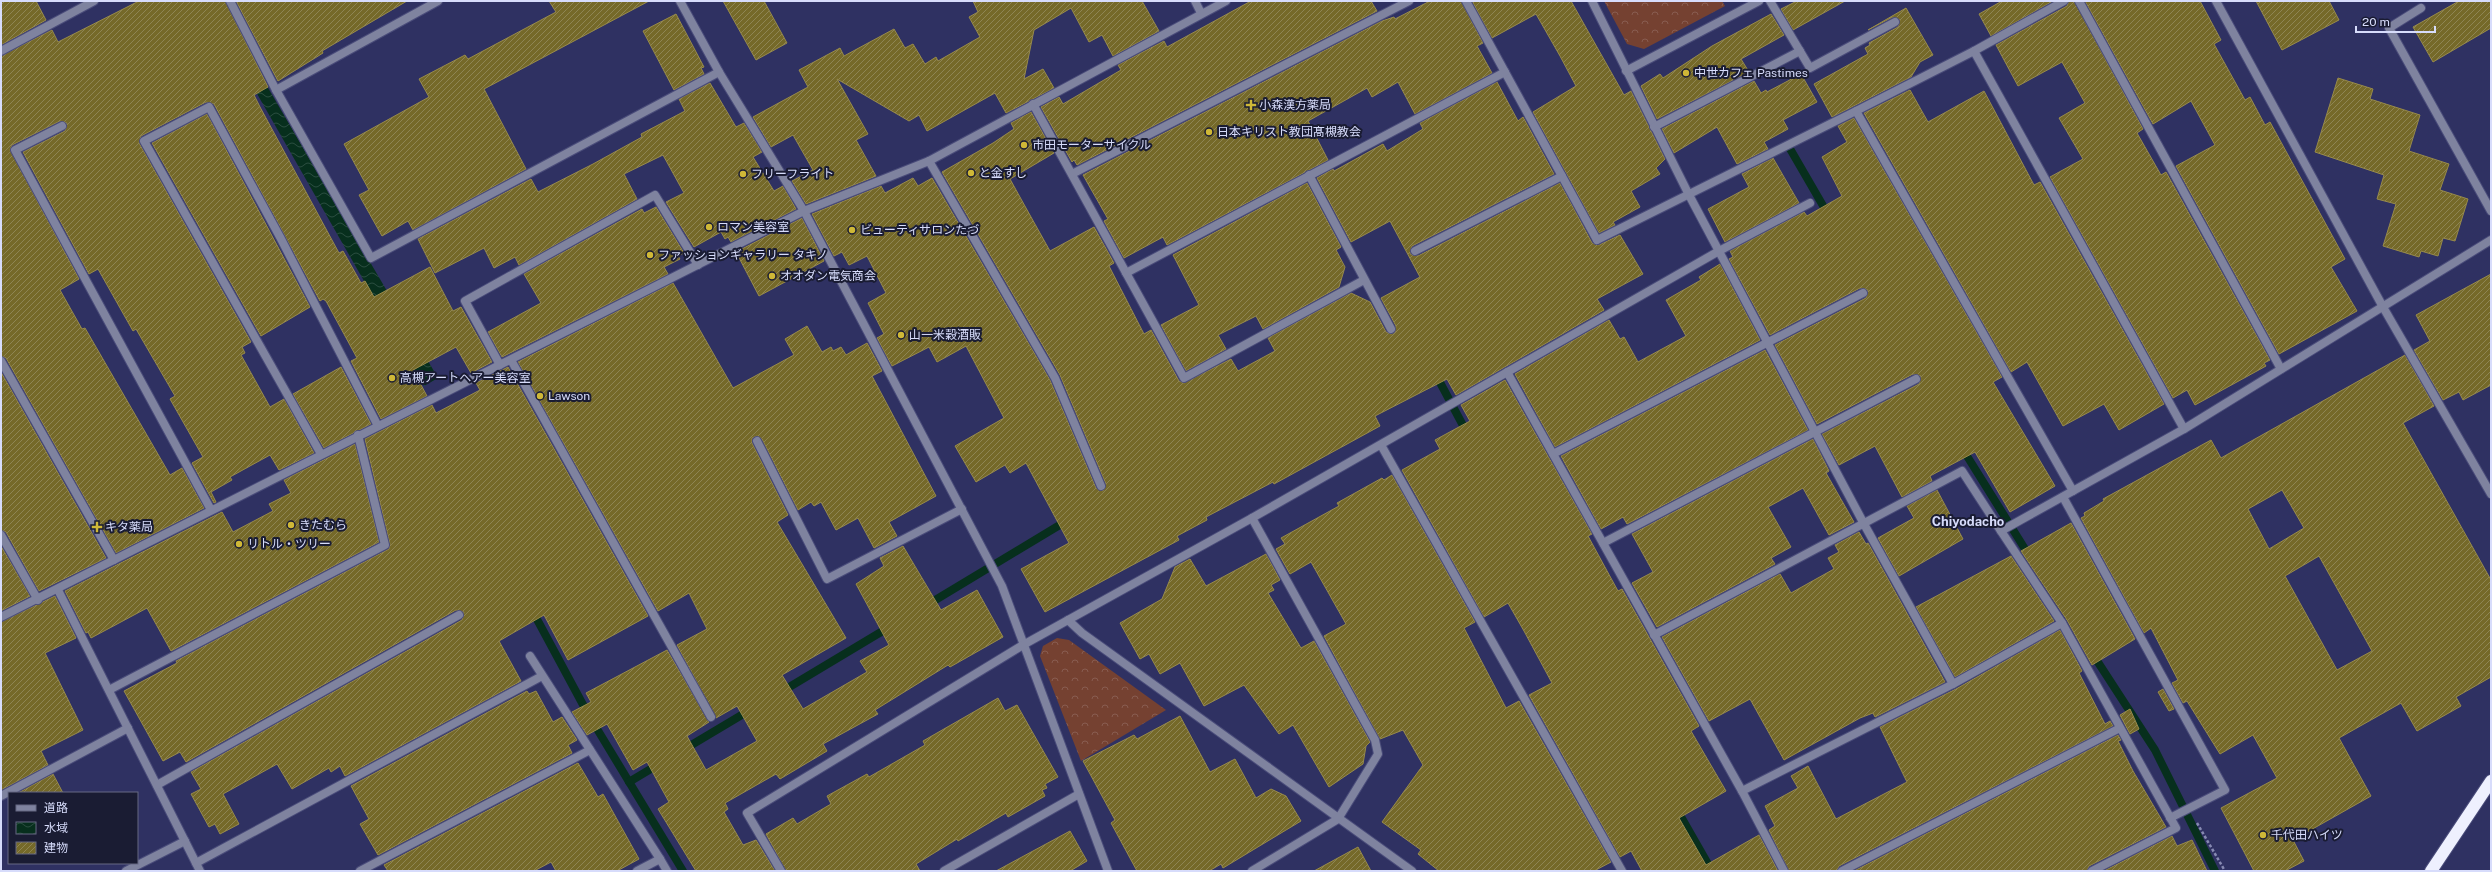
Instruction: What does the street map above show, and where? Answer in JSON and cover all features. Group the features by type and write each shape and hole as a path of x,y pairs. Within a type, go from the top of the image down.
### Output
{"highway":[{"path":"2431,871 2491,782"}],"street":[{"path":"1,51 94,1"},
{"path":"230,1 276,90 371,258 719,72"},
{"path":"276,90 438,1"},
{"path":"680,1 719,72 804,211 1002,586 1108,871"},
{"path":"1195,1 1201,13"},
{"path":"1,617 58,590 358,435 511,360 804,211 930,160 1201,13 1226,1"},
{"path":"1072,174 1409,1"},
{"path":"1466,1 1597,240 1688,193 1856,111 1974,51 2064,1"},
{"path":"1592,1 1688,193 1864,524 1953,684"},
{"path":"1626,71 1759,1"},
{"path":"1770,1 1810,68 1894,22"},
{"path":"2079,1 2281,369"},
{"path":"2216,1 2383,307 2491,494"},
{"path":"2421,8 2389,28 2491,210"},
{"path":"1654,127 1800,51"},
{"path":"1974,51 2184,428"},
{"path":"1126,273 1505,72"},
{"path":"1033,104 1184,378 1364,280"},
{"path":"321,454 144,141 209,107 280,237 378,426"},
{"path":"1856,111 2073,491"},
{"path":"62,126 14,150 211,510"},
{"path":"930,160 1055,378 1101,486"},
{"path":"1309,175 1391,329"},
{"path":"1415,251 1562,176"},
{"path":"500,365 465,301 655,195 698,265"},
{"path":"781,871 747,813 1023,645 1252,518 1720,251 1810,203"},
{"path":"2000,531 2184,428 2491,240"},
{"path":"1553,454 1863,293"},
{"path":"511,360 711,717"},
{"path":"1,361 114,560"},
{"path":"1506,372 1742,792 1784,871"},
{"path":"1603,543 1916,379"},
{"path":"109,690 385,544 358,435"},
{"path":"757,441 827,579 962,509"},
{"path":"1381,445 1622,871"},
{"path":"1654,635 1864,524 1962,470 2000,531 2062,623 2176,828 2092,871"},
{"path":"2063,497 2225,790 2170,818"},
{"path":"1252,518 1375,740 1378,754 1338,818 1252,871"},
{"path":"1,535 38,600"},
{"path":"58,590 198,867 542,676"},
{"path":"156,785 459,615"},
{"path":"1068,620 1082,633 1208,722 1412,871"},
{"path":"1742,792 1953,684 2062,623"},
{"path":"530,656 667,871"},
{"path":"8,792 128,728"},
{"path":"1842,871 2120,728"},
{"path":"360,871 590,750"},
{"path":"944,871 1079,794"},
{"path":"126,871 185,841"},
{"path":"636,871 660,859"}],"path":[{"path":"2189,808 2225,871"}],"green space":[{"path":"1604,1 1722,1 1725,6 1644,49 1627,44"},
{"path":"1057,638 1069,640 1166,710 1081,761 1040,656 1043,646"}],"water":[{"path":"234,30 438,378 424,386 224,36"}],"building":[{"path":"1,1 36,1 46,20 1,45"},
{"path":"139,1 225,1 268,87 254,95 339,253 343,251 361,283 365,281 374,297 430,267 453,311 461,307 492,362 471,373 456,347 413,370 427,396 381,419 351,361 357,358 326,301 323,299 320,301 214,104 206,102 141,136 139,143 251,342 242,347 245,353 241,355 270,407 284,399 314,453 279,470 270,455 230,477 232,480 211,492 216,502 214,503 192,463 203,457 170,399 175,396 136,329 133,331 98,269 89,274 23,152 65,131 67,123 60,121 12,145 10,150 79,279 60,290 82,329 85,328 170,475 182,468 204,508 116,553 6,358 1,356 1,56 52,30 58,42"},
{"path":"236,1 407,1 322,51 323,53 278,81"},
{"path":"549,1 649,1 484,89 526,169 413,230 408,221 382,236 359,195 369,190 344,144 429,97 419,79 465,55 468,59 556,12"},
{"path":"723,1 764,1 787,43 756,60"},
{"path":"973,1 1142,1 1159,31 1113,56 1102,35 1089,42 1071,8 1034,30 1024,79 1043,69 1054,88 1006,113 995,93 927,131 919,115 909,121 837,79 868,134 856,140 876,176 806,204 792,181 813,170 793,135 771,147 753,117 808,87 799,70 840,48 844,56 894,29 905,48 913,44 925,64 936,57 938,61 980,37 969,17 978,12"},
{"path":"1251,1 1371,1 1377,11 1077,165 1074,160 1072,162 1041,107 1059,97 1063,104 1121,70 1118,65 1164,41 1167,47"},
{"path":"1430,1 1461,1 1483,43 1477,46 1492,73 1415,114 1398,82 1372,97 1367,88 1308,121 1328,160 1167,245 1163,237 1124,258 1104,221 1108,219 1083,175 1382,21 1394,17 1395,19"},
{"path":"1472,1 1571,1 1624,95 1631,91 1665,159 1656,168 1660,174 1631,191 1640,207 1613,222 1615,225 1599,233 1533,112 1576,86 1560,56 1536,14 1492,38"},
{"path":"1797,1 1845,1 1793,30 1781,9"},
{"path":"2002,1 2053,1 1991,36 1979,14"},
{"path":"2069,1 2074,1 2143,129 2137,133 2161,175 2166,172 2270,360 2264,363 2266,366 2195,405 2187,390 2173,398 2050,177 2083,159 2059,118 2085,103 2062,62 2018,86 1996,45 2067,6"},
{"path":"2085,1 2200,1 2221,40 2214,44 2245,100 2250,97 2265,125 2270,122 2345,259 2331,267 2357,311 2279,354 2176,166 2215,145 2191,101 2153,124"},
{"path":"2256,1 2329,1 2339,20 2282,50"},
{"path":"2459,1 2491,1 2491,28 2433,62 2413,27"},
{"path":"1906,8 1933,55 1920,62 1911,77 1832,117 1814,84 1868,54 1865,48 1870,45 1869,43 1898,27 1900,20 1893,17 1868,30"},
{"path":"676,14 704,67 701,68 704,74 674,90 643,31"},
{"path":"1771,14 1784,35 1741,59 1749,72 1657,119 1641,86 1660,74 1663,78 1712,46"},
{"path":"1801,74 1817,102 1783,120 1788,129 1764,142 1768,149 1737,164 1717,127 1674,153 1662,129 1754,81 1761,93 1766,90 1767,92"},
{"path":"2338,78 2373,89 2370,99 2420,115 2409,151 2449,164 2440,190 2468,199 2455,241 2443,238 2438,256 2421,251 2419,257 2383,246 2396,204 2377,199 2384,175 2315,152"},
{"path":"1497,82 1518,121 1523,117 1554,174 1412,246 1410,254 1418,256 1560,183 1592,243 1599,245 1620,235 1643,274 1597,299 1604,310 1456,395 1447,379 1375,416 1380,426 1274,484 1273,482 1206,517 1207,520 1177,536 1179,540 1045,612 1021,569 1069,543 1026,463 1010,473 1005,465 976,482 955,446 1004,418 966,346 937,362 929,347 892,366 877,338 884,334 868,303 886,293 867,256 849,265 842,252 834,256 812,214 881,186 885,193 913,178 918,186 932,178 1050,380 1096,488 1103,491 1106,484 1060,375 942,172 993,143 1014,129 1011,123 1031,112 1054,153 1010,179 1050,251 1094,227 1114,263 1109,266 1144,334 1151,330 1179,381 1184,383 1231,359 1238,371 1275,351 1268,338 1351,293 1370,302 1386,332 1391,334 1395,332 1396,326 1381,298 1420,277 1390,221 1351,242 1317,178 1333,169 1334,171 1383,144 1387,151 1423,129 1420,123"},
{"path":"710,83 736,127 744,123 762,152 753,157 774,191 783,186 796,209 731,242 728,237 725,239 721,232 694,247 666,202 684,193 663,155 624,174 637,199 519,265 515,257 494,268 484,248 435,273 418,239 531,179 538,192 593,164 642,137 641,134 685,111 679,99"},
{"path":"1910,90 1928,122 1984,91 2034,185 2040,182 2164,404 2119,430 2104,404 2063,426 2027,362 2011,372 1864,113"},
{"path":"207,114 310,307 261,336 152,143"},
{"path":"1854,118 2002,377 1993,382 2055,486 2010,512 1975,452 1930,476 1932,481 1902,497 1875,446 1839,465 1822,434 1919,384 1921,376 1913,374 1817,424 1775,345 1866,298 1868,290 1860,288 1770,335 1729,259 1733,257 1730,251 1804,212 1807,216 1842,196 1822,157 1847,142 1838,126"},
{"path":"1773,158 1799,203 1725,242 1708,209 1749,187 1742,174"},
{"path":"1307,183 1341,247 1336,250 1345,267 1339,287 1263,329 1256,316 1218,335 1226,349 1186,371 1161,325 1199,305 1173,255"},
{"path":"656,207 684,253 678,256 680,259 664,267 668,274 502,357 488,332 541,303 524,274 642,209 644,213"},
{"path":"802,218 824,261 759,296 736,252"},
{"path":"1720,264 1760,340 1555,447 1515,374 1609,320 1620,339 1624,337 1638,362 1686,336 1666,300 1701,280 1699,277"},
{"path":"2491,274 2491,385 2463,400 2459,392 2443,400 2414,350 2430,341 2416,315"},
{"path":"673,283 733,388 794,355 785,339 807,326 822,352 831,347 833,351 841,347 846,355 867,343 882,371 872,376 936,496 889,522 897,536 874,548 858,518 836,530 821,502 814,506 811,502 798,510 762,439 757,436 752,438 752,443 788,515 777,522 846,638 782,675 803,709 867,672 860,661 889,645 856,584 884,566 880,558 903,546 941,610 977,590 1003,637 950,667 948,665 875,710 878,714 823,744 827,751 780,779 776,774 725,803 728,809 724,812 743,845 756,840 775,871 696,871 658,809 669,802 647,762 633,770 607,724 587,735 572,712 591,702 586,693 667,650 709,722 687,736 706,770 757,741 737,706 716,718 677,645 707,629 689,593 658,611 518,362"},
{"path":"1765,350 1808,430 1627,524 1623,517 1601,529 1561,456"},
{"path":"2405,355 2434,406 2403,423 2491,580 2491,677 2456,697 2461,706 2417,731 2401,703 2339,738 2371,796 2293,840 2304,861 2285,871 2254,871 2221,808 2277,778 2253,735 2220,754 2187,701 2183,703 2172,683 2178,680 2151,628 2144,633 2081,518 2085,516 2084,513 2104,501 2103,499 2211,440 2221,458","holes":["2282,490 2304,528 2269,549 2248,509","2319,556 2372,651 2337,670 2285,576"]},
{"path":"341,367 371,424 324,448 293,394"},
{"path":"508,367 648,616 568,660 544,615 499,641 521,681 345,776 340,766 331,772 329,768 292,789 277,764 223,794 239,824 220,834 215,824 209,827 191,794 201,789 191,772 462,620 464,612 456,610 186,762 180,752 163,761 124,691 177,663 176,661 389,549 390,544 365,439 432,405 436,413 480,390 476,383"},
{"path":"1,372 106,558 39,591 6,532 1,530"},
{"path":"1505,380 1592,534 1588,536 1618,591 1622,589 1699,726 1691,731 1726,791 1679,818 1706,865 1759,835 1778,871 1642,871 1631,851 1620,857 1529,695 1552,683 1524,631 1508,603 1484,617 1402,470 1440,449 1435,440 1470,421 1461,405"},
{"path":"1813,439 1829,471 1826,473 1854,522 1829,535 1803,488 1768,507 1791,547 1771,558 1775,564 1657,627 1632,583 1653,572 1632,534"},
{"path":"355,444 379,542 171,651 147,608 91,638 88,632 86,633 65,591 222,512 233,532 273,511 269,504 291,493 284,480"},
{"path":"1392,475 1475,622 1464,628 1506,708 1519,701 1611,862 1594,871 1439,871 1418,854 1421,850 1382,822 1423,765 1403,730 1380,739 1324,636 1346,624 1311,562 1290,574 1276,549 1285,544 1281,538 1339,506 1337,503 1382,478 1384,480"},
{"path":"1937,490 1963,539 1899,576 1878,538 1914,518 1907,506"},
{"path":"2071,523 2135,639 2092,665 2067,620 2021,551"},
{"path":"1859,532 1866,544 1868,543 1945,682 1875,717 1873,713 1860,718 1784,760 1750,699 1709,721 1662,637 1780,574 1791,593 1834,569 1828,558 1839,552 1835,545"},
{"path":"1,546 30,596 1,611"},
{"path":"1266,554 1280,580 1271,585 1274,590 1268,593 1301,648 1314,641 1370,742 1366,746 1363,764 1329,787 1293,725 1279,734 1244,685 1204,706 1180,663 1160,674 1149,654 1140,659 1120,623 1162,599 1175,567 1190,559 1206,586"},
{"path":"2011,556 2054,621 1955,677 1916,607"},
{"path":"55,596 76,638 45,653 83,730 41,751 48,765 1,790 1,622"},
{"path":"2060,630 2082,671 2079,673 2105,724 2110,721 2113,726 1839,866 1837,871 1789,871 1769,830 1775,826 1765,806 1798,788 1791,776 1808,766 1836,819 1907,782 1880,727 1956,689"},
{"path":"2163,689 2174,709 2169,711 2158,692"},
{"path":"527,691 529,694 536,691 553,722 562,717 577,740 568,745 572,753 378,855 360,824 369,819 351,786"},
{"path":"998,698 1005,711 1017,705 1058,777 1045,784 1047,788 1042,790 1045,796 1008,817 1006,813 958,841 957,839 916,864 920,871 786,871 766,834 793,818 797,824 831,804 827,796 867,774 869,777 925,745 923,741"},
{"path":"2130,709 2139,729 2130,734 2120,715"},
{"path":"1180,716 1210,772 1235,759 1256,798 1271,789 1286,796 1301,821 1223,868 1221,864 1209,871 1137,871 1111,823 1115,820 1083,761 1134,735 1137,739"},
{"path":"2118,735 2121,740 2118,741 2133,771 2166,827 2089,866 2087,871 1854,871"},
{"path":"578,763 598,797 603,794 639,859 617,871 556,871 551,862 534,871 388,871 384,865"},
{"path":"53,774 62,792 20,792"},
{"path":"1070,831 1087,861 1070,871 996,871"},
{"path":"2172,836 2177,846 2192,840 2207,871 2104,871"},
{"path":"1358,847 1371,871 1314,871"}],"waterway":[{"path":"1789,147 1829,216"},
{"path":"1435,373 1467,433"},
{"path":"1962,448 2030,557"},
{"path":"927,605 1068,520"},
{"path":"532,610 588,714 683,871"},
{"path":"781,692 891,626"},
{"path":"2092,653 2155,750 2215,871"},
{"path":"683,750 750,710"},
{"path":"629,782 659,764"},
{"path":"1676,808 1712,871"}],"place":[{"name":"中世カフェ Pastimes","path":"1686,73"},
{"name":"小森漢方薬局","path":"1251,105"},
{"name":"日本キリスト教団髙槻教会","path":"1209,132"},
{"name":"市田モーターサイクル","path":"1024,145"},
{"name":"と金すし","path":"971,173"},
{"name":"フリーフライト","path":"743,174"},
{"name":"ロマン美容室","path":"709,227"},
{"name":"ビューティサロンたづ","path":"852,230"},
{"name":"ファッションギャラリー タキノ","path":"650,255"},
{"name":"オオダン電気商会","path":"772,276"},
{"name":"山一米穀酒販","path":"901,335"},
{"name":"高槻アートヘアー美容室","path":"392,378"},
{"name":"Lawson","path":"540,396"},
{"name":"きたむら","path":"291,525"},
{"name":"キタ薬局","path":"97,527"},
{"name":"リトル・ツリー","path":"239,544"},
{"name":"千代田ハイツ","path":"2263,835"}],"district":[{"name":"Chiyodacho","path":"1968,521"}]}
